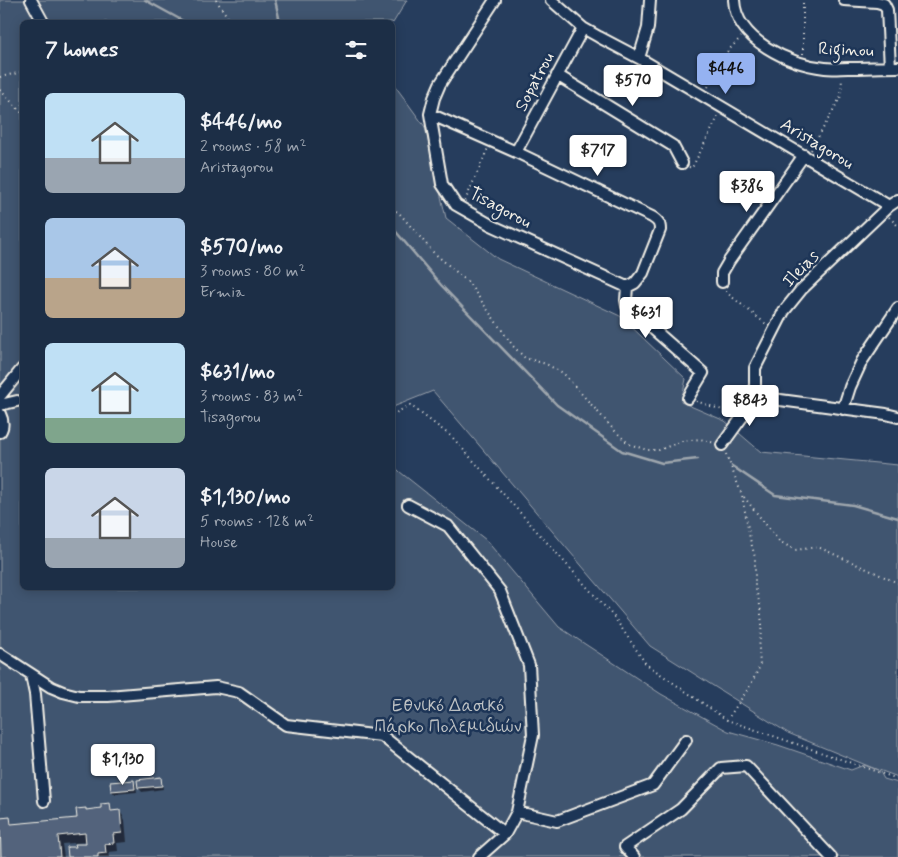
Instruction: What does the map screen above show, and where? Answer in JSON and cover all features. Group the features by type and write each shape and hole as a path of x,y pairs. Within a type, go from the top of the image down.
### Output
{"street":[{"path":"30,0 41,20"},
{"name":"Tisagorou","path":"495,0 440,84 434,98 430,114 442,184 456,205 491,224 627,287"},
{"name":"Aristagorou","path":"551,0 583,28 639,58 806,156 886,208"},
{"path":"639,58 648,28 650,0"},
{"name":"Riginou","path":"734,0 737,17 747,31 764,47 796,62 826,68 894,67"},
{"path":"844,0 884,4 887,10 894,67"},
{"name":"Sopatrou","path":"516,152 583,28"},
{"path":"557,75 673,146 682,163"},
{"path":"430,114 491,140 657,221 660,230 643,273 635,283 627,287 627,306 703,373 688,398"},
{"path":"722,282 722,273 729,261 806,156"},
{"name":"Ileias","path":"758,395 754,380 755,368 784,311 800,290 886,208 898,200"},
{"path":"843,409 862,360 898,308"},
{"path":"0,396 20,371"},
{"path":"722,445 758,395 765,398 898,416"},
{"path":"0,405 17,401"},
{"path":"0,414 2,425 0,432"},
{"path":"408,505 448,526 500,591 529,665 533,735 516,812 505,834 479,857"},
{"path":"0,654 51,687 79,696 108,696 216,687 239,692 286,725 382,736 505,834"},
{"path":"31,675 35,694 44,801"},
{"path":"516,812 557,821 653,785 686,740"},
{"path":"634,857 625,847 681,809 721,768 746,766 831,857"}],"path":[{"path":"216,0 230,20"},
{"path":"802,64 803,0"},
{"path":"703,96 726,53 747,31"},
{"path":"806,156 842,96 842,68"},
{"path":"0,77 20,72"},
{"path":"0,90 20,111"},
{"path":"682,163 692,168 722,107"},
{"path":"462,208 491,140"},
{"path":"886,208 898,226"},
{"path":"395,210 433,252 468,282 513,346 526,358 546,364 563,373 629,444 647,450 659,450 682,442 700,439 722,445 742,496 754,557 755,586 762,624 759,648 760,666 750,686 727,720"},
{"path":"722,282 727,293 774,330"},
{"path":"688,398 734,414"},
{"path":"395,413 410,406 452,437 614,617 646,664 727,720 898,779"},
{"path":"742,496 779,541 795,550 818,547 898,583"}],"green space":[{"name":"Εθνικό Δασικό Πάρκο Πολεμιδιών","path":"0,0 407,0 395,20 20,20 20,590 395,590 395,467 486,540 559,627 661,694 728,731 778,745 851,770 864,765 878,770 788,733 650,646 433,391 395,406 395,86 425,127 446,218 498,259 620,316 686,379 681,402 725,421 761,452 898,465 898,777 879,770 884,779 898,783 898,857 0,857"}],"building":[{"path":"161,777 162,786 138,788 137,780"},
{"path":"134,780 135,789 111,791 110,782"},
{"path":"110,803 111,811 120,810 122,833 113,834 114,843 105,844 106,853 98,854 98,857 68,857 67,847 76,847 75,844 86,844 85,833 58,836 60,857 1,857 0,818 10,817 11,824 77,818 76,809 101,808 101,804"}],"waterway":[{"path":"145,0 181,20"},
{"path":"275,0 280,20"},
{"path":"395,231 441,285 557,405 622,451 662,463 698,459"},
{"path":"732,466 775,495 853,505 898,518"}]}
